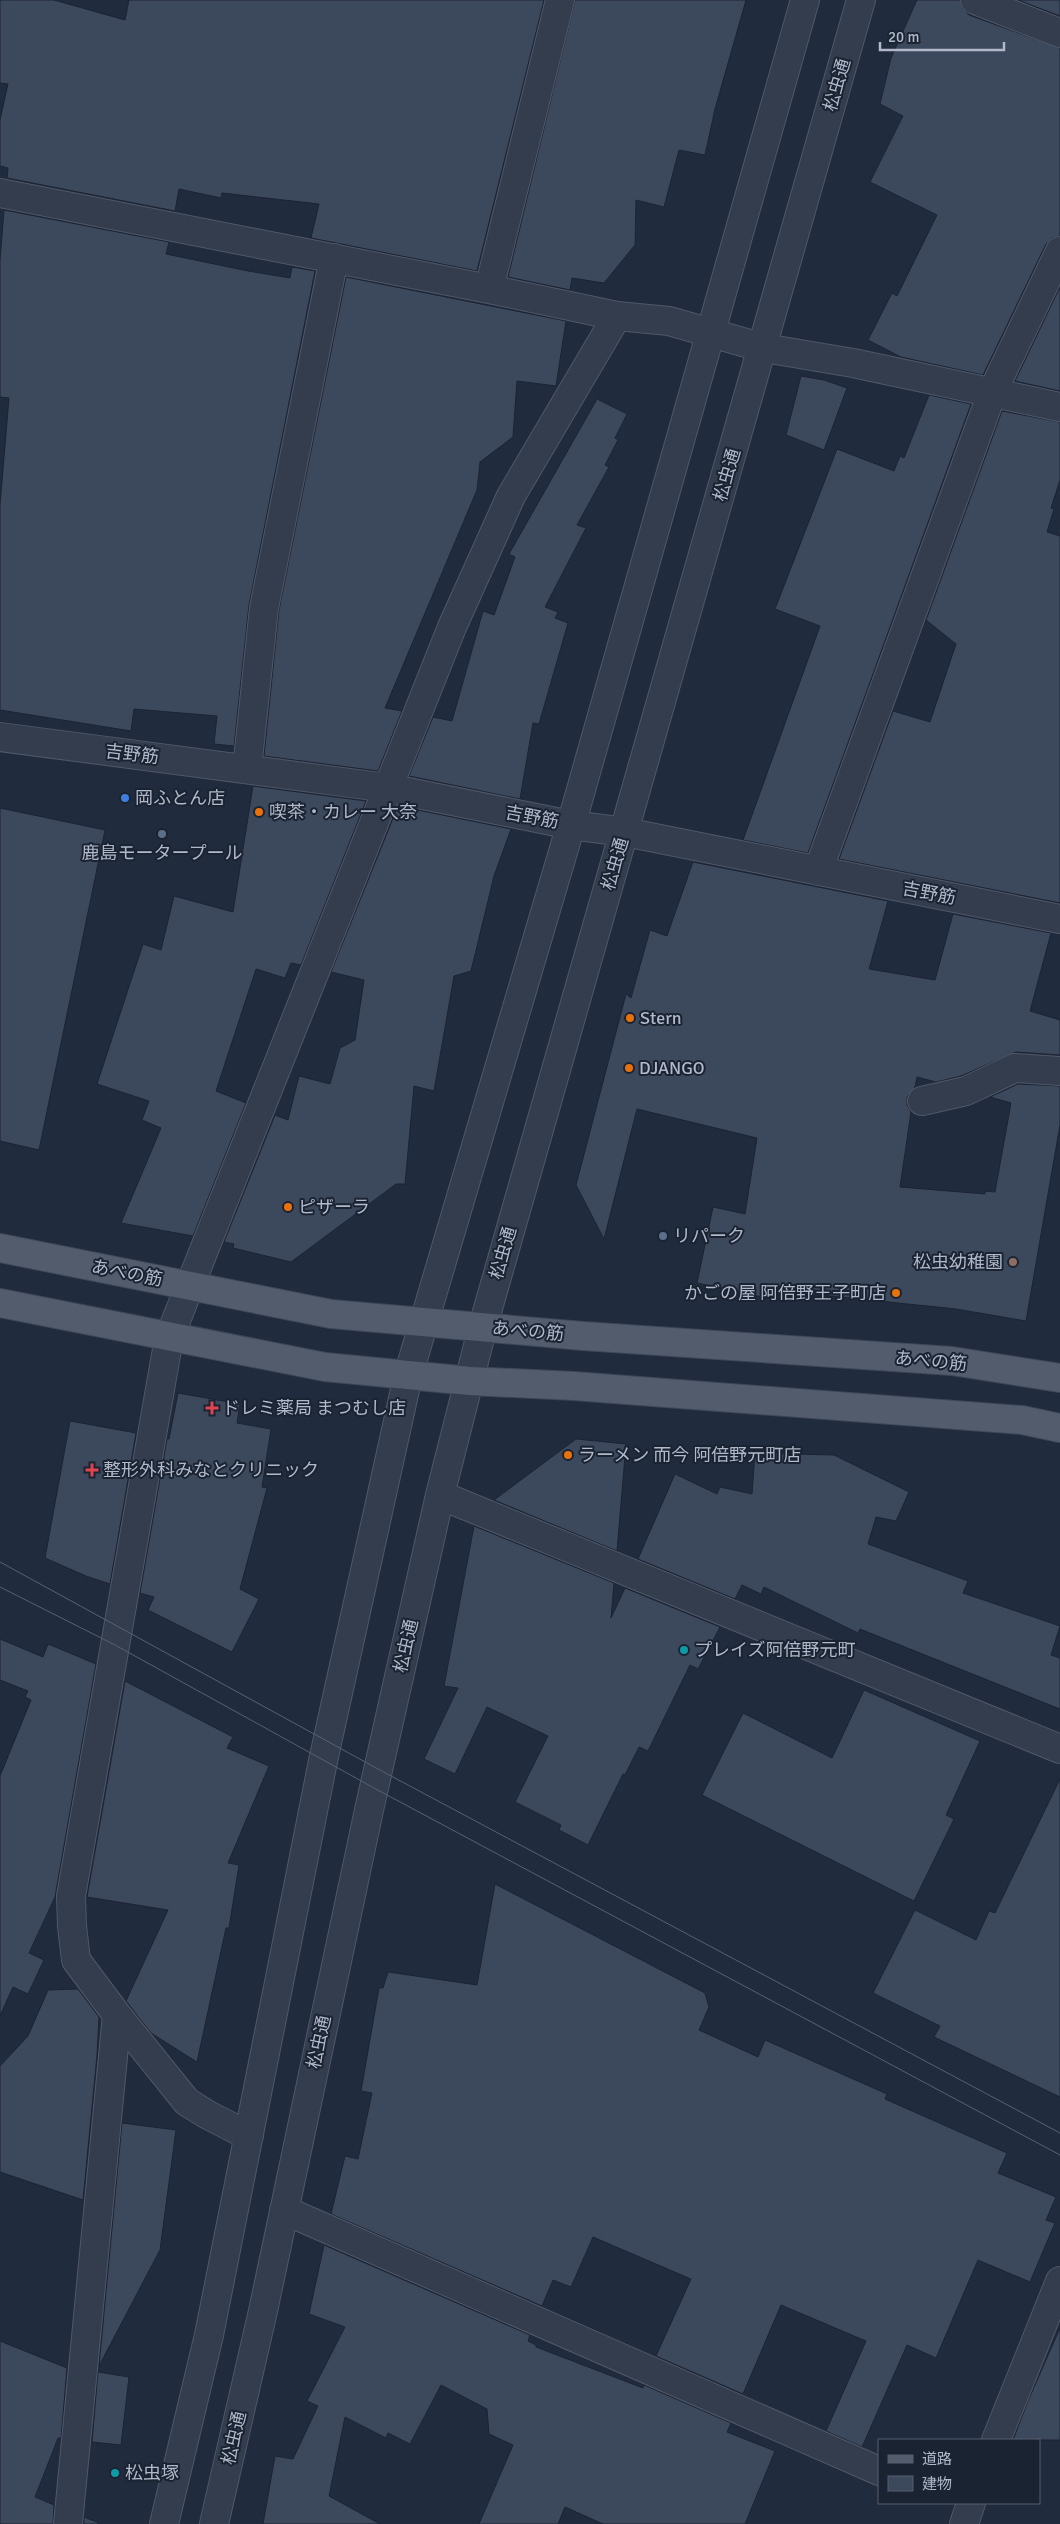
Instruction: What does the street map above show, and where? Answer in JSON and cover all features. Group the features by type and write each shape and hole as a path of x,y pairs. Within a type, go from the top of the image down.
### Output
{"main road":[{"name":"あべの筋","path":"0,1248 331,1314 422,1320 593,1336 952,1361 1060,1378"},
{"path":"0,1303 169,1338 325,1367 408,1376 574,1386 1012,1420 1060,1428"}],"street":[{"path":"489,289 560,0"},
{"path":"164,2524 209,2335 323,1761 422,1320 571,825 805,0"},
{"name":"松虫通","path":"214,2524 284,2210 350,1892 440,1495 483,1326 862,0"},
{"path":"975,0 1060,33"},
{"path":"0,193 334,258 617,316 669,321 764,348 853,363 1060,407"},
{"path":"818,871 992,393 1060,252"},
{"path":"247,769 264,608 334,258"},
{"path":"249,2136 187,2102 117,2015 76,1960 72,1926 71,1896 169,1338 452,628 511,496 617,316"},
{"name":"吉野筋","path":"0,737 388,788 571,825 625,832 1060,919"},
{"path":"922,1101 966,1091 1015,1068 1060,1071"},
{"path":"440,1495 1060,1749"},
{"path":"68,2524 117,2015"},
{"path":"284,2210 878,2471"},
{"path":"996,2439 1049,2304 1060,2282"}],"building":[{"path":"0,0 54,0 125,20 129,0 544,0 477,271 311,238 319,204 222,193 221,198 179,189 175,211 7,178 8,168 0,166 0,120 8,84 0,83"},
{"path":"575,0 746,0 715,109 705,155 679,150 664,207 636,200 635,245 604,283 572,278 570,290 508,277"},
{"path":"917,0 960,0 963,9 969,15 1060,48 1060,236 1052,238 1046,244 983,375 901,357 868,340 892,293 897,296 937,215 870,182 903,116 880,104 891,58"},
{"path":"1018,0 1060,0 1060,16"},
{"path":"4,210 169,242 166,254 248,271 290,278 292,267 315,271 249,605 234,746 214,744 217,716 134,709 131,731 0,710 0,505 9,398 0,397 0,260"},
{"path":"346,277 566,321 556,386 517,381 513,437 480,462 477,490 385,708 402,711 378,771 264,756 279,610"},
{"path":"1060,287 1060,391 1015,381"},
{"path":"801,376 824,380 847,388 824,450 786,435"},
{"path":"929,395 971,404 808,853 743,840 820,626 775,609 837,449 894,471 900,456 904,458"},
{"path":"597,399 627,414 615,438 618,440 605,465 609,467 577,525 586,528 545,607 558,612 555,618 568,623 539,724 533,723 520,799 409,776 433,717 452,721 483,611 494,615 515,557 509,554"},
{"path":"1002,411 1060,422 1060,480 1051,508 1054,509 1047,532 1060,536 1060,903 839,859 893,711 930,722 956,644 926,620"},
{"path":"253,786 366,801 301,965 291,963 285,978 256,969 216,1091 246,1103 193,1236 121,1223 161,1128 142,1120 149,1101 97,1084 143,944 161,950 174,896 233,912"},
{"path":"398,806 511,829 494,876 471,971 454,976 434,1091 414,1086 405,1184 396,1184 291,1262 233,1248 234,1244 224,1242 275,1115 288,1120 299,1076 330,1084 340,1048 355,1040 364,980 331,972"},
{"path":"0,808 105,830 39,1150 0,1141"},
{"path":"693,862 888,901 869,969 935,980 953,914 1051,933 1030,1011 1060,1020 1060,1055 1016,1052 961,1076 936,1082 917,1077 915,1087 907,1097 907,1105 911,1112 900,1187 985,1194 985,1191 995,1192 1011,1103 990,1097 1018,1084 1060,1086 1060,1125 1026,1321 956,1309 773,1290 771,1299 697,1283 713,1207 745,1214 757,1138 637,1109 604,1239 576,1185 626,994 631,998 650,930 667,936"},
{"path":"178,1393 240,1404 237,1423 271,1429 262,1487 267,1488 240,1589 259,1599 232,1652 148,1610 154,1597 140,1593 167,1439 169,1439"},
{"path":"70,1421 136,1433 110,1584 45,1558"},
{"path":"576,1439 626,1444 617,1551 494,1500"},
{"path":"755,1453 834,1455 909,1492 896,1521 876,1517 868,1544 968,1581 963,1593 1060,1626 1051,1655 1060,1658 1060,1709 860,1629 858,1633 764,1587 761,1594 742,1585 735,1599 638,1559 675,1474 717,1494 720,1487 752,1494"},
{"path":"474,1526 614,1583 611,1618 625,1588 720,1627 698,1669 690,1665 648,1751 639,1747 625,1775 623,1774 588,1845 559,1830 561,1825 515,1802 548,1736 487,1707 455,1774 424,1759 458,1688 444,1686"},
{"path":"0,1639 43,1657 48,1644 96,1664 55,1897 29,1953 44,1960 28,1994 13,1987 0,2016 0,1776 31,1700 25,1697 28,1691 0,1680"},
{"path":"125,1681 233,1737 227,1748 269,1766 228,1863 239,1865 229,1928 226,1928 197,2062 151,2033 126,2001 168,1910 87,1897"},
{"path":"864,1690 980,1741 946,1815 954,1819 914,1901 702,1795 743,1713 832,1758"},
{"path":"1060,1779 1060,2097 934,2037 940,2026 873,1993 915,1910 976,1940 989,1911 995,1913"},
{"path":"495,1884 705,1993 709,2007 699,2030 758,2057 765,2040 887,2094 885,2099 1007,2153 998,2173 1056,2197 1046,2220 1055,2223 1030,2282 978,2260 936,2358 907,2345 862,2447 826,2431 866,2341 781,2305 743,2394 656,2356 691,2279 593,2237 571,2287 553,2280 542,2306 331,2214 345,2156 358,2159 372,2093 361,2091 379,1988 383,1988 388,1972 477,1985"},
{"path":"78,1989 99,2017 83,2200 0,2172 0,2066 28,2036 48,1990"},
{"path":"122,2123 176,2130 160,2250 99,2366"},
{"path":"324,2245 530,2335 528,2341 536,2345 536,2347 643,2388 644,2385 731,2423 727,2432 775,2451 745,2524 603,2524 565,2507 558,2524 479,2524 513,2445 489,2434 487,2409 441,2385 410,2444 388,2433 386,2438 345,2417 329,2496 380,2524 263,2524 275,2456 293,2459 318,2406 307,2401 345,2327 309,2314"},
{"path":"1060,2328 1060,2440 1013,2439"},
{"path":"0,2341 67,2368 61,2438 58,2438 35,2497 54,2505 53,2524 0,2524"},
{"path":"98,2372 129,2377 121,2445 92,2442"},
{"path":"84,2517 99,2523 84,2524"}],"tram line":[{"path":"0,1562 378,1769 1060,2133"},
{"path":"0,1587 115,1645 374,1788 1060,2155"}],"place":[{"name":"岡ふとん店","path":"125,798"},
{"name":"喫茶・カレー 大奈","path":"259,812"},
{"name":"鹿島モータープール","path":"162,834"},
{"name":"Stern","path":"630,1018"},
{"name":"DJANGO","path":"629,1068"},
{"name":"ピザーラ","path":"288,1207"},
{"name":"リパーク","path":"663,1236"},
{"name":"松虫幼稚園","path":"1013,1262"},
{"name":"かごの屋 阿倍野王子町店","path":"896,1293"},
{"name":"ドレミ薬局 まつむし店","path":"212,1408"},
{"name":"ラーメン 而今 阿倍野元町店","path":"568,1455"},
{"name":"整形外科みなとクリニック","path":"92,1470"},
{"name":"プレイズ阿倍野元町","path":"684,1650"},
{"name":"松虫塚","path":"115,2473"}]}
